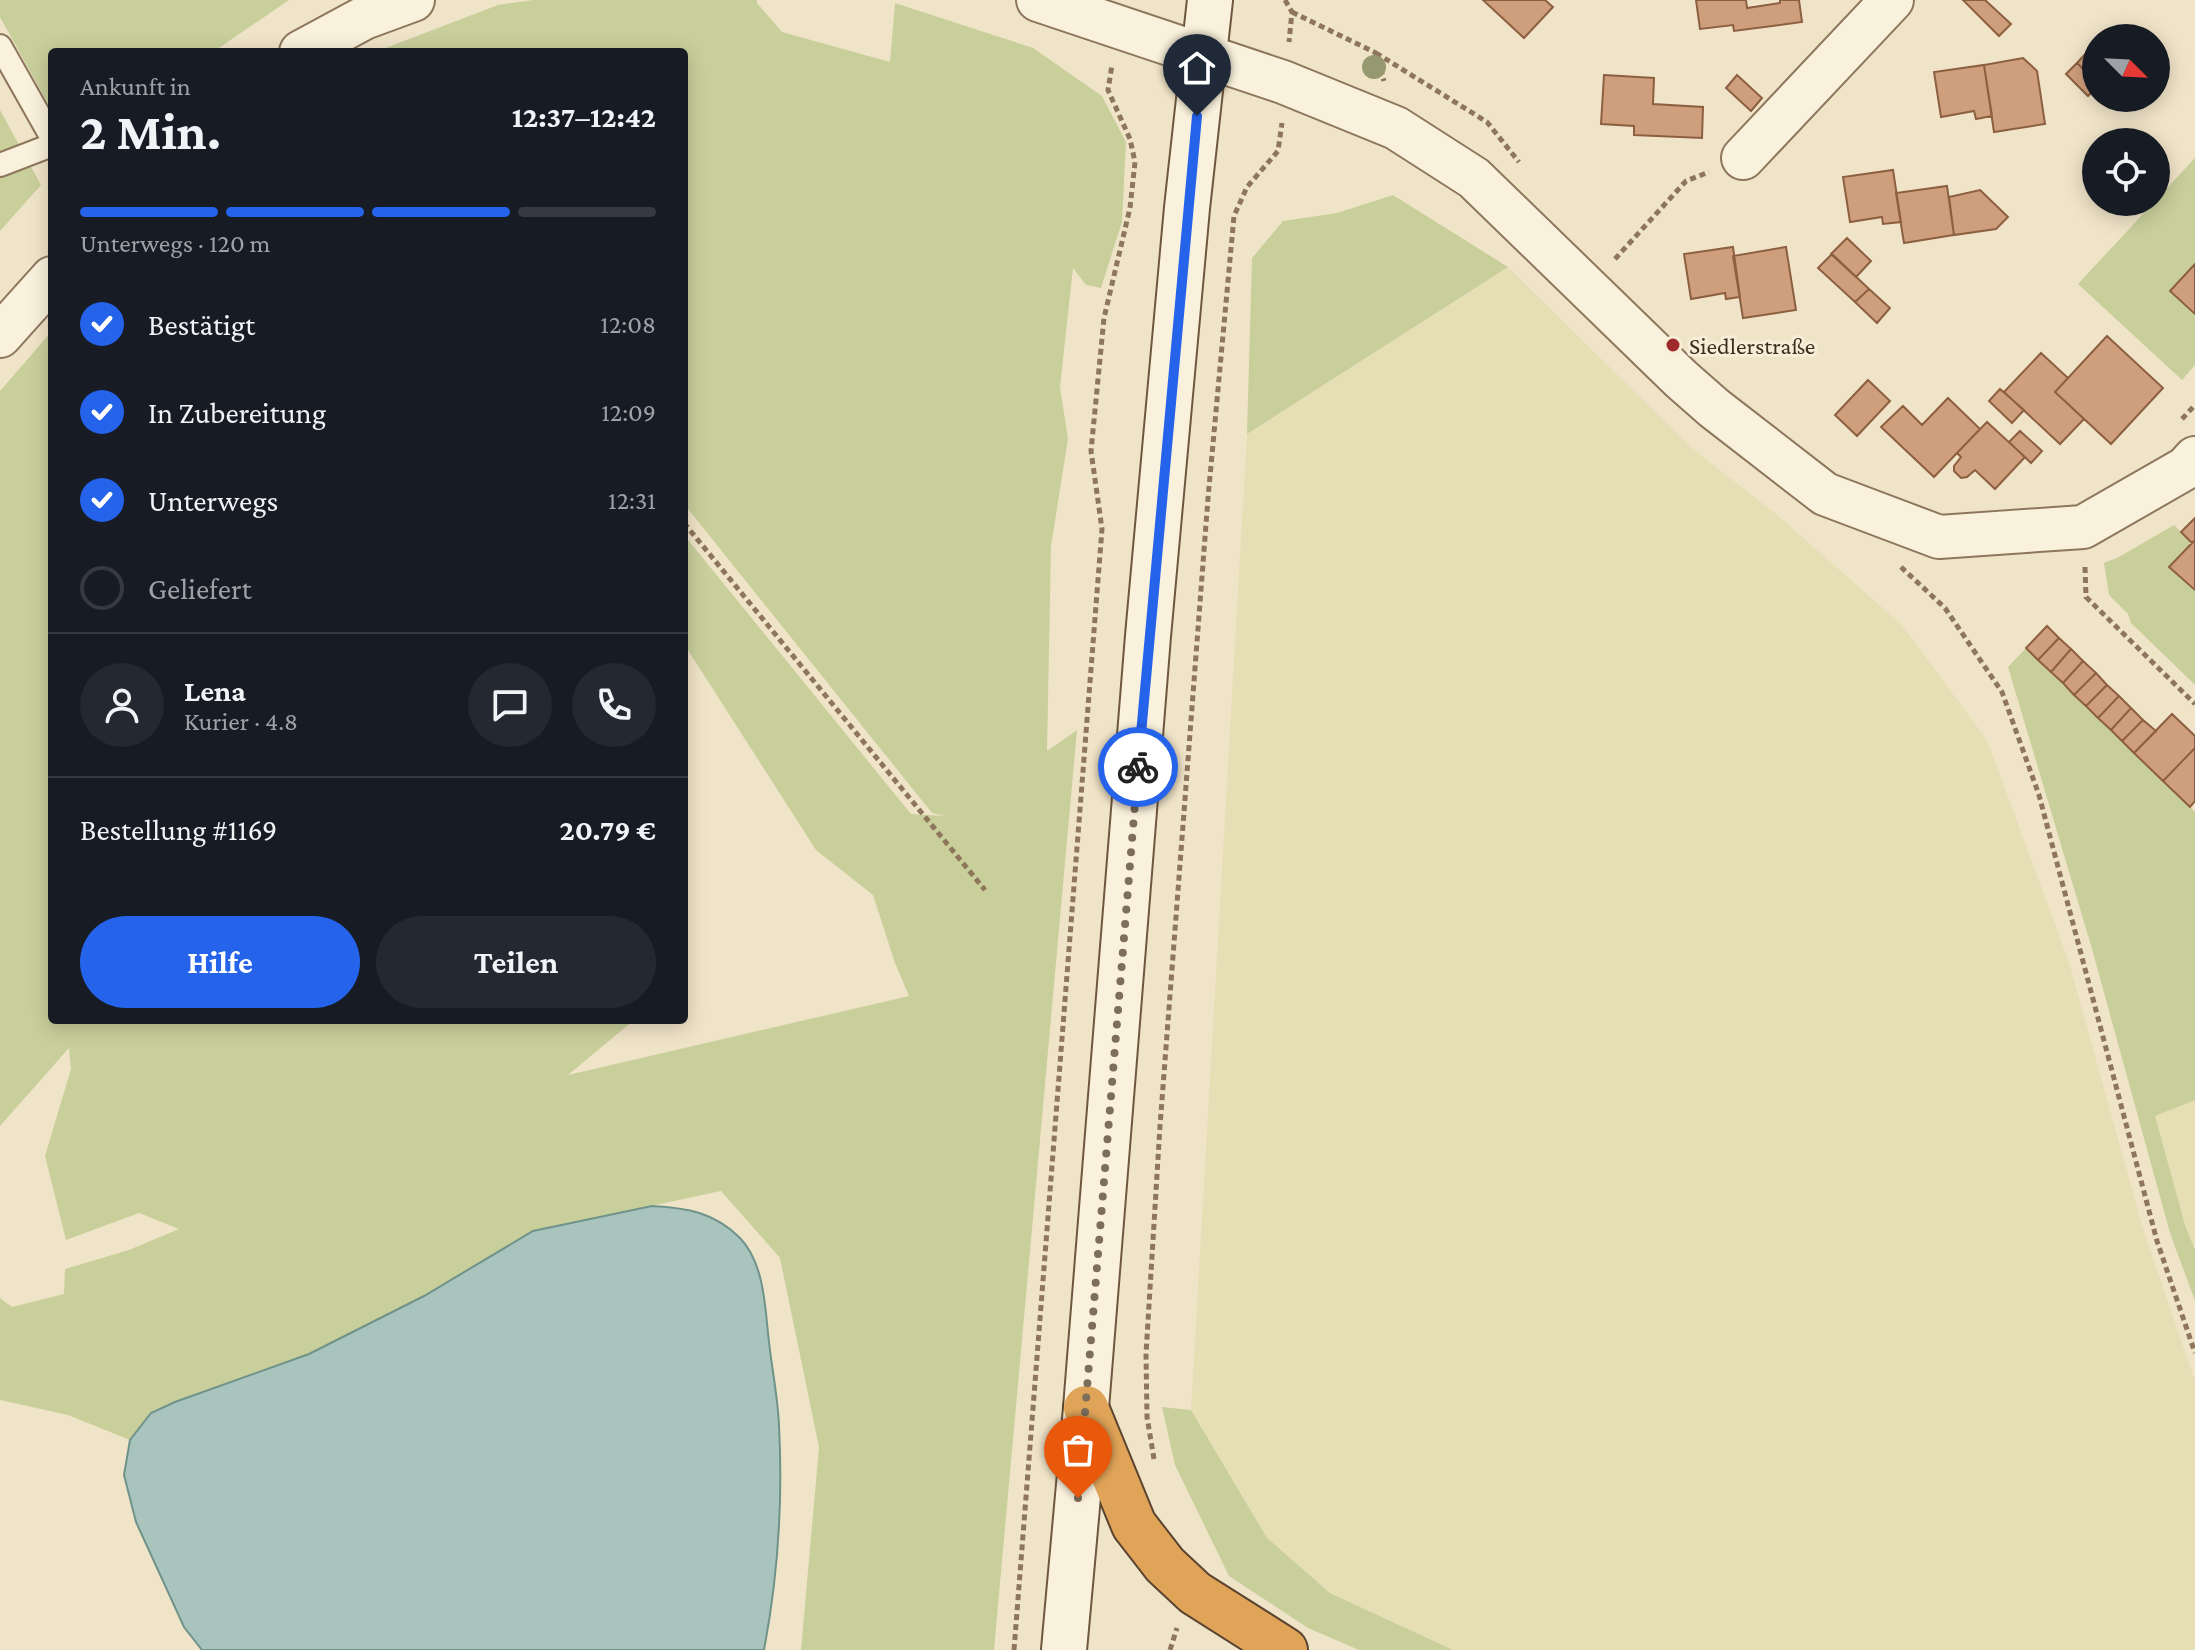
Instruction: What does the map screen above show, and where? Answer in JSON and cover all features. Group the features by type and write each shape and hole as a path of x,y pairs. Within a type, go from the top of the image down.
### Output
{"highway":[{"path":"1086,1408 1134,1525 1165,1565 1195,1593 1285,1650"}],"street":[{"path":"308,48 364,18 413,0"},
{"path":"1038,0 1309,91 1396,128 1474,178 1587,290 1714,408 1825,494 1939,537 2083,527 2186,468 2186,442"},
{"path":"1064,1650 1147,652 1210,0"},
{"path":"1743,158 1892,0"},
{"path":"0,336 48,282"}],"lane":[{"path":"0,46 48,131"},
{"path":"0,165 48,147"}],"path":[{"path":"1285,0 1292,12 1376,53 1487,122 1524,168"},
{"path":"1376,53 1396,128"},
{"path":"1014,1650 1102,529 1091,451 1104,318 1130,208 1135,162 1130,139 1108,90"},
{"path":"1155,1465 1147,1417 1146,1354 1158,1156 1208,498 1234,216 1247,187 1278,151"},
{"path":"1587,290 1686,181 1743,158"},
{"path":"2186,442 2195,405"},
{"path":"2083,527 2086,597 2195,704"},
{"path":"688,528 985,890"},
{"path":"1890,556 1945,608 2002,692 2039,795 2157,1241 2195,1353"}],"shaded area":[{"path":"1508,267 1693,449 1776,514 1901,624 1987,740 2069,962 2143,1229 2195,1381 2195,1650 1453,1650 1330,1593 1267,1538 1191,1410 1247,434"},
{"path":"2195,1100 2195,1250 2154,1116"}],"green space":[{"path":"0,0 289,0 219,48 48,48 48,104 0,17"},
{"path":"533,0 757,0 782,32 890,62 895,3 1033,48 1102,96 1126,142 1122,222 1101,288 1086,285 1073,268 1060,387 1068,439 1051,546 1047,751 1077,730 994,1650 801,1650 819,1447 780,1258 721,1191 533,1231 424,1296 309,1354 151,1413 130,1440 68,1415 0,1400 0,1298 12,1307 64,1294 65,1269 129,1250 179,1229 139,1213 66,1240 45,1156 71,1069 69,1048 0,1126 0,391 48,336 48,1024 629,1024 568,1075 909,996 873,895 816,850 688,650 688,540 911,814 945,816 932,813 688,509 688,48 385,48 498,5"},
{"path":"0,110 41,185 0,231"},
{"path":"2195,158 2195,264 2171,291 2195,314 2195,365 2182,380 2078,284 2141,216 2170,216 2170,185"},
{"path":"1393,195 1508,267 1247,434 1252,258 1283,221 1337,213"},
{"path":"2174,525 2192,543 2170,567 2195,590 2195,685 2131,623 2128,614 2109,595 2104,563"},
{"path":"2026,648 2195,812 2195,1100 2155,1116 2185,1225 2195,1250 2195,1301 2170,1233 2092,949 2008,667"},
{"path":"1162,1407 1191,1410 1267,1538 1330,1593 1453,1650 1359,1650 1308,1628 1229,1576 1175,1465"}],"water":[{"path":"652,1206 688,1210 720,1222 740,1238 755,1261 759,1274 765,1301 780,1454 778,1539 764,1650 202,1650 184,1627 136,1522 124,1475 130,1440 151,1413 309,1354 424,1296 533,1231"}],"building":[{"path":"1483,0 1545,0 1553,7 1524,38"},
{"path":"1696,0 1746,0 1747,8 1780,3 1780,0 1799,0 1802,22 1734,31 1733,25 1700,29"},
{"path":"1963,0 1985,0 2011,24 1999,36"},
{"path":"2023,58 2037,71 2045,124 1994,132 1984,65"},
{"path":"2077,63 2082,68 2082,90 2066,74"},
{"path":"1984,65 1992,116 1976,119 1974,111 1941,117 1934,72"},
{"path":"1604,75 1654,78 1653,104 1703,107 1702,138 1634,135 1634,126 1601,124"},
{"path":"1737,75 1762,98 1751,111 1726,88"},
{"path":"1893,170 1901,222 1883,224 1882,217 1850,222 1843,177"},
{"path":"1947,186 1954,235 1904,243 1896,193"},
{"path":"1980,190 2008,217 1996,229 1954,235 1949,197"},
{"path":"1847,238 1871,261 1856,277 1831,254"},
{"path":"1733,247 1740,297 1726,299 1725,293 1691,299 1684,254"},
{"path":"1786,247 1796,310 1743,318 1733,256"},
{"path":"1832,254 1869,289 1855,302 1818,268"},
{"path":"2195,264 2195,314 2170,291"},
{"path":"1869,289 1890,308 1877,323 1855,302"},
{"path":"2107,336 2163,388 2111,444 2055,392"},
{"path":"2041,353 2068,378 2055,392 2084,419 2060,444 2004,392"},
{"path":"1868,380 1890,401 1857,436 1835,415"},
{"path":"2000,389 2024,410 2012,423 1989,401"},
{"path":"1948,398 1980,429 1934,477 1881,427 1903,406 1922,425"},
{"path":"1987,422 2025,457 1995,489 1975,470 1961,478 1954,471 1961,457 1957,453"},
{"path":"2020,431 2042,451 2031,463 2009,442"},
{"path":"2195,518 2195,540 2192,543 2181,532"},
{"path":"2195,540 2195,590 2169,567"},
{"path":"2047,626 2059,638 2038,660 2026,648"},
{"path":"2059,638 2071,649 2051,672 2038,660"},
{"path":"2071,649 2083,661 2063,683 2051,672"},
{"path":"2083,661 2096,673 2074,695 2063,683"},
{"path":"2096,673 2107,685 2086,706 2074,695"},
{"path":"2107,685 2119,696 2098,718 2086,706"},
{"path":"2119,696 2131,708 2111,730 2098,718"},
{"path":"2131,708 2143,720 2122,741 2111,730"},
{"path":"2172,714 2195,736 2195,748 2163,781 2134,753"},
{"path":"2143,720 2156,731 2134,753 2122,741"},
{"path":"2195,748 2195,801 2190,807 2163,781"}],"way so far":[{"path":"1078,1498 1138,767"}],"place":[{"name":"Siedlerstraße","path":"1673,345"}],"route":[{"path":"1138,767 1197,116"}]}
